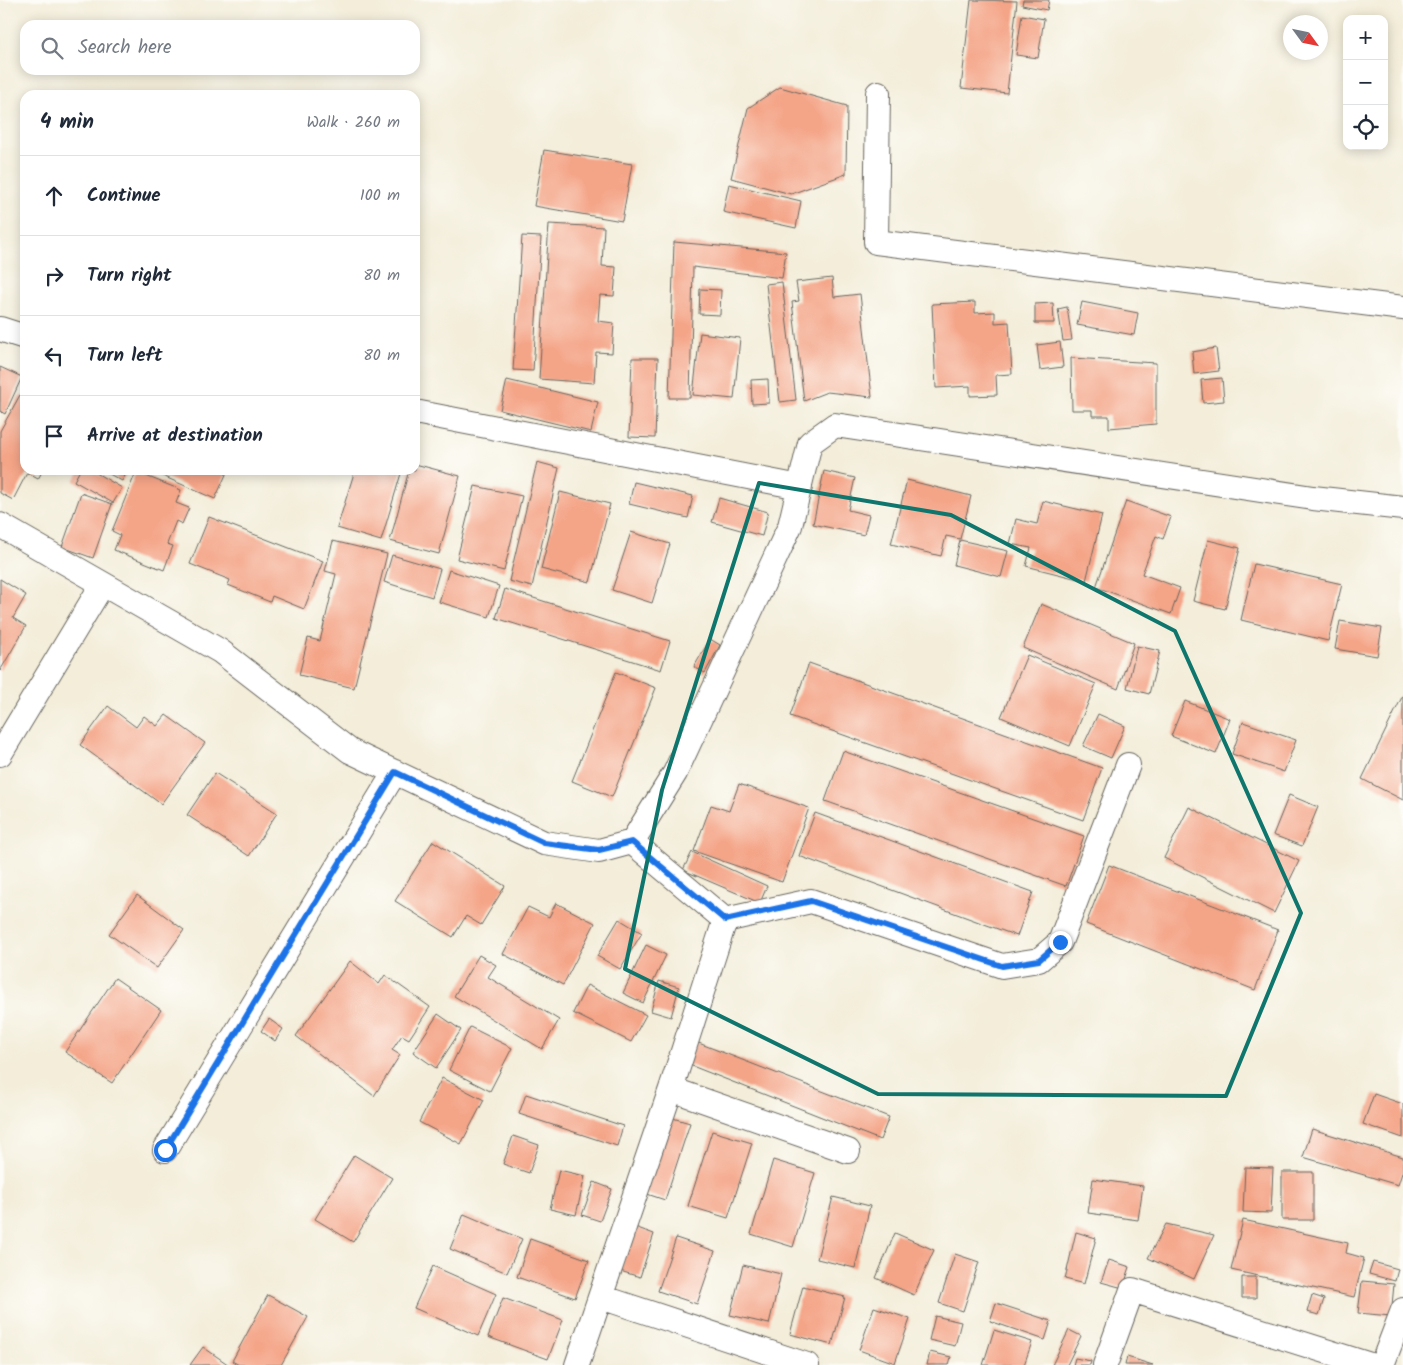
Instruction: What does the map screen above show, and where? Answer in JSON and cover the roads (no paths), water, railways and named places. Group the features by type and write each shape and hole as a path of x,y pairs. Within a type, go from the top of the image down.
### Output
{"street":[{"path":"878,93 876,242 1403,308"},
{"path":"0,329 20,335"},
{"path":"420,413 800,487"},
{"path":"0,525 220,651 350,751 544,843 599,850 632,842 679,764 790,526 810,443 835,425 1312,498 1403,508"},
{"path":"0,754 102,585"},
{"path":"725,920 811,901 1002,966 1039,960 1060,942 1128,765"},
{"path":"165,1150 395,772"},
{"path":"632,842 725,920"},
{"path":"577,1365 671,1089 725,920"},
{"path":"671,1089 848,1151"},
{"path":"1105,1365 1132,1290 1370,1365"},
{"path":"601,1298 807,1365"},
{"path":"1382,1365 1403,1310"}]}
